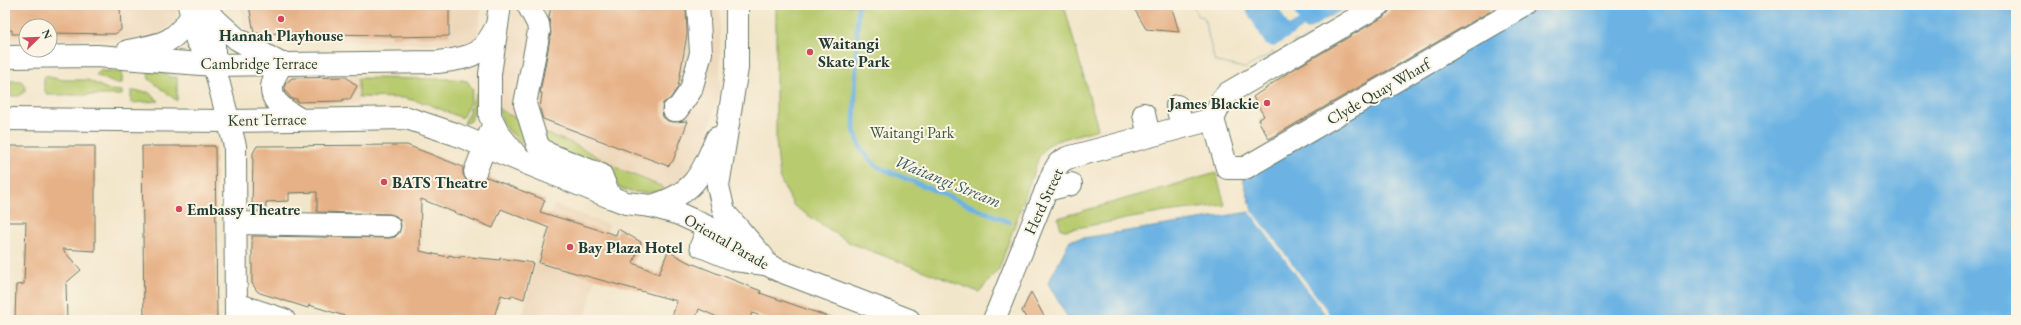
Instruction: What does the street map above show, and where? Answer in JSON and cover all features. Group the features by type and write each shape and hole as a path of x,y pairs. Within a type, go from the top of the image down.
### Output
{"main road":[{"path":"528,5 538,24 539,31 525,104 538,146 548,154 601,175 610,197"},
{"path":"674,110 677,110 691,90 702,53 698,5"},
{"path":"737,5 737,68 719,173 720,201 729,219 743,233 768,264"},
{"path":"1213,118 1222,100 1228,93 1379,5"},
{"name":"Clyde Quay Wharf","path":"1213,118 1215,146 1227,168 1245,168 1526,5"},
{"path":"97,56 160,44 168,41 180,32 199,10"},
{"path":"199,10 237,39 282,64 274,80 272,94 275,102 280,108 298,118"},
{"path":"199,10 197,41 214,65 235,146 236,312 284,320"},
{"path":"498,15 490,74 490,116 494,126 521,161"},
{"name":"Cambridge Terrace","path":"5,57 97,56 214,65 438,62 459,59 481,51 490,41 498,15"},
{"path":"1177,106 1182,126"},
{"path":"651,206 674,199 693,184 706,162 731,108"},
{"path":"1144,114 1149,136"},
{"name":"Kent Terrace","path":"5,119 229,121 298,118 407,118 485,146 521,161"},
{"name":"Herd Street","path":"994,320 1046,190 1059,163 1067,158 1213,118"},
{"path":"475,172 494,126"},
{"name":"Oriental Parade","path":"521,161 626,203 651,206 679,214 710,228 741,251 778,270 909,320"},
{"path":"1046,190 1071,184"},
{"path":"236,223 389,226"}],"shaded area":[{"path":"5,5 176,5 177,11 175,22 152,39 58,39 58,18 18,18 18,39 5,39"},
{"path":"240,5 482,5 476,44 247,39"},
{"path":"513,5 720,5 720,90 703,147 685,182 664,194 644,195 619,189 522,150 504,127 496,96"},
{"path":"289,74 359,75 359,103 296,105 280,97 281,78"},
{"path":"554,204 609,225 585,320 521,320 536,261"}],"green space":[{"name":"Waitangi Park","path":"776,5 1064,5 1098,129 1056,141 1047,146 1039,157 999,269 979,292 850,243 794,206 780,179 776,141"},
{"path":"100,71 122,71 122,83 114,83 96,75"},
{"path":"148,71 164,72 170,77 177,77 177,101 149,79"},
{"path":"44,76 64,80 88,80 109,90 122,91 122,95 47,95 44,88"},
{"path":"359,78 455,79 467,81 473,90 470,102 462,118 428,104 404,98 359,97"},
{"path":"5,81 21,81 25,85 25,91 19,96 5,96"},
{"path":"131,91 148,92 159,101 131,103"},
{"path":"477,92 479,96 471,121 464,124"},
{"path":"495,104 502,111 518,120 530,150 506,128"},
{"path":"541,132 572,143 621,170 663,187 663,189 647,193 623,189 617,184 613,172 548,145"},
{"path":"1216,173 1225,205 1165,212 1065,230 1061,229 1058,218"}],"water":[{"path":"1194,5 1362,5 1298,43 1296,40 1293,42 1295,44 1275,55 1272,51 1272,53 1245,68 1215,61 1204,17 1197,15"},
{"path":"1535,5 2016,5 2016,320 1069,320 1048,283 1070,240 1250,212 1252,210 1242,175"}],"pier":[{"path":"1194,5 1243,5 1266,45 1274,47 1303,28 1308,30 1351,5 1362,5 1298,43 1296,40 1293,42 1295,44 1275,55 1272,51 1272,53 1245,68 1215,61 1204,17 1197,15"},
{"path":"1281,5 1290,7 1299,5 1293,11 1299,20 1289,26 1278,7"},
{"path":"1252,210 1334,320 1330,320 1250,212"}],"building":[{"path":"5,5 120,5 121,30 115,34 58,33 58,18 18,18 18,34 12,34 12,30 5,30"},
{"path":"249,5 449,5 449,36 391,37 391,35 254,33"},
{"path":"551,5 686,5 687,34 678,87 670,99 663,103 662,110 663,117 668,121 688,121 673,161 668,166 543,119 540,109 542,93 540,93 551,33 549,18"},
{"path":"1132,5 1171,5 1179,32 1146,29"},
{"path":"1397,5 1501,5 1269,139 1258,120 1264,116 1253,97 1289,72 1385,16"},
{"path":"346,77 357,86 350,99 343,99 343,101 297,102 297,99 292,99 285,91 285,84 292,78"},
{"path":"407,145 463,167 463,174 466,180 470,183 477,184 487,177 545,200 540,212 616,235 618,229 641,242 633,263 659,274 668,251 686,261 761,291 760,293 832,318 831,320 772,320 752,313 749,320 724,320 699,309 695,320 671,320 677,301 539,263 549,228 501,209 493,228 421,199 420,251 448,257 449,255 460,258 461,256 500,260 500,258 533,263 524,299 512,295 511,298 501,295 493,320 358,320 309,305 308,308 257,291 252,283 252,236 389,238 395,237 399,233 401,226 400,220 396,216 390,214 317,212 317,192 289,193 289,201 266,202 266,211 252,211 253,153 257,146"},
{"path":"5,146 95,146 95,251 62,249 81,270 66,283 67,320 15,320 16,285 24,284 26,222 5,222"},
{"name":"Embassy Theatre","path":"142,146 215,146 217,320 144,320"},
{"path":"1031,292 1046,320 1027,320 1022,311"}],"waterway":[{"name":"Waitangi Stream","path":"858,5 854,130 862,151 876,166 1009,222"}],"place":[{"name":"Hannah Playhouse","path":"281,19"},
{"name":"Waitangi Skate Park","path":"810,52"},
{"name":"James Blackie","path":"1267,103"},
{"name":"BATS Theatre","path":"384,182"},
{"name":"Embassy Theatre","path":"179,209"},
{"name":"Bay Plaza Hotel","path":"570,247"}]}
